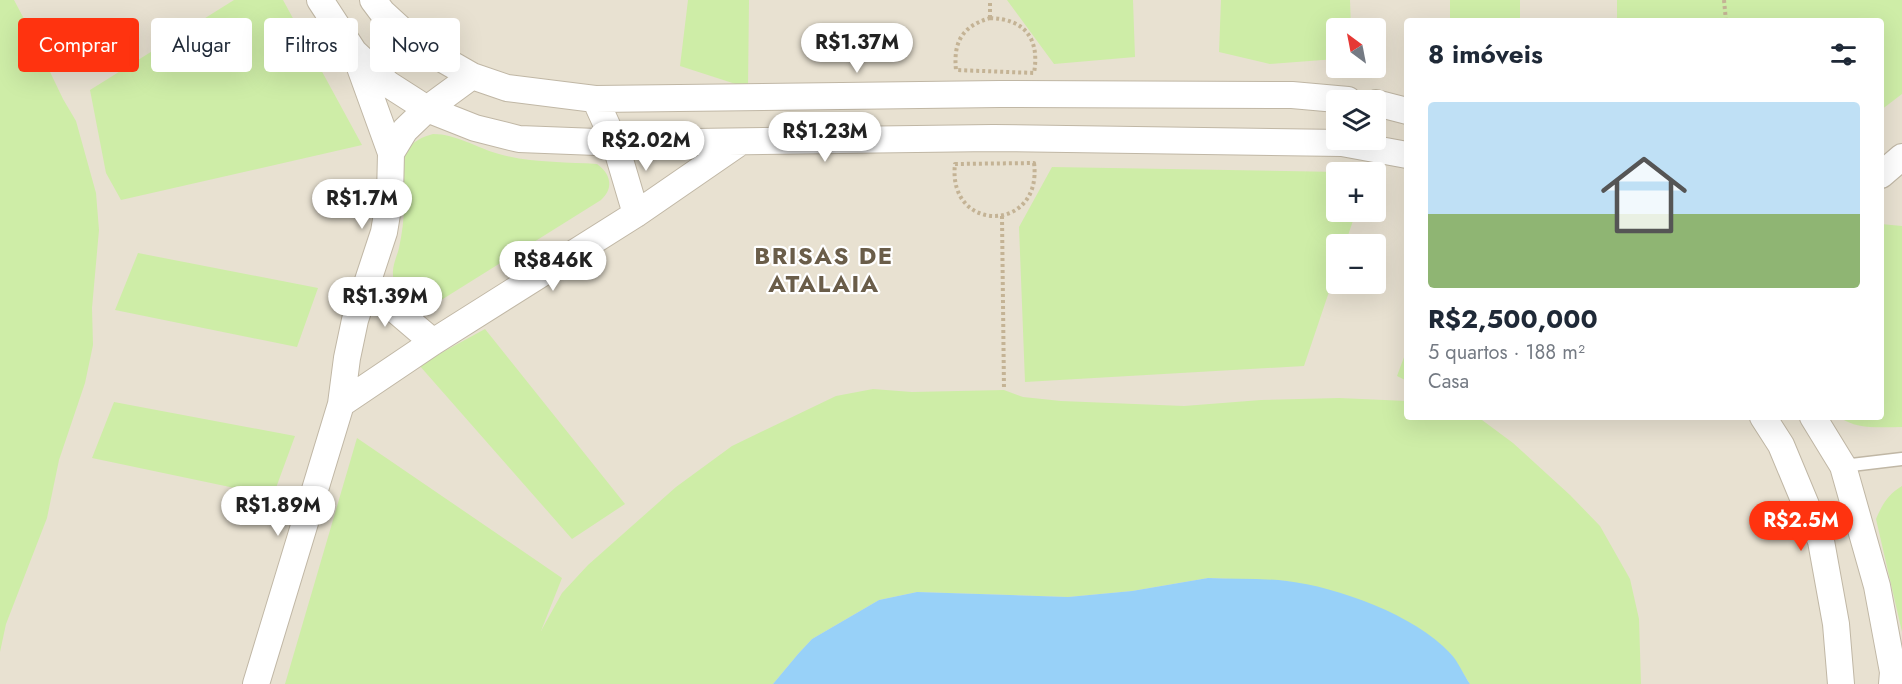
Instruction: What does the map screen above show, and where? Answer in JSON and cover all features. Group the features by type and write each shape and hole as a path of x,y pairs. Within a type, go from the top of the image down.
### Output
{"street":[{"path":"320,0 332,18"},
{"path":"373,0 382,12 418,45 472,76 507,88 595,99 1035,94 1292,95 1326,98"},
{"path":"358,56 388,84 427,109 475,128 519,139 615,143 993,138 1342,143 1404,154"},
{"path":"256,684 341,404 355,320 384,232 390,196 391,153 358,63"},
{"path":"391,153 405,130 427,109 472,76"},
{"path":"595,99 615,143 636,214"},
{"path":"1386,106 1404,110"},
{"path":"341,404 433,342 636,214 739,143"},
{"path":"1884,172 1902,157"},
{"path":"368,282 385,301 433,342"},
{"path":"1765,420 1781,445 1821,541 1836,624 1841,684"},
{"path":"1815,420 1843,466 1877,586 1896,676"}],"lane":[{"path":"1843,466 1902,459"}],"path":[{"path":"990,0 990,18"},
{"path":"1724,0 1726,18"},
{"path":"990,18 1005,18 1017,23 1028,33 1035,45 1037,59 1034,73 956,70 954,56 957,42 965,30 977,22 990,18"},
{"path":"1034,163 1033,190 1026,202 1015,211 1002,216 988,216 974,212 963,203 956,191 953,178 955,164 1034,163"},
{"path":"1002,216 1004,390"}],"shaded area":[{"path":"0,0 1902,0 1902,684 0,684"}],"green space":[{"path":"0,0 14,0 24,18 18,18 18,72 50,72 76,121 96,193 99,230 92,308 93,345 85,383 59,460 47,518 6,624 0,652"},
{"path":"234,0 283,0 293,18 264,18 264,72 322,72 362,145 121,200 106,173 90,90 119,72 139,72 139,59 151,52 151,72 252,72 252,18 205,18"},
{"path":"688,0 749,0 748,88 680,66"},
{"path":"1007,0 1133,0 1135,57 1054,64"},
{"path":"1221,0 1350,0 1351,18 1326,18 1326,60 1270,64 1219,52"},
{"path":"1450,0 1520,0 1520,18 1450,18"},
{"path":"1617,0 1902,0 1902,94 1884,108 1884,18 1617,18"},
{"path":"433,134 450,136 511,157 548,162 597,164 608,177 608,191 601,200 438,302 416,301 398,289 393,275 403,221 402,164 412,145"},
{"path":"1052,167 1326,172 1326,222 1353,222 1348,234 1326,234 1326,294 1328,294 1304,366 1025,382 1019,227"},
{"path":"1884,224 1902,226 1902,427 1861,426 1844,420 1884,420"},
{"path":"138,253 318,288 297,347 115,310"},
{"path":"485,329 625,504 572,539 419,365"},
{"path":"1404,357 1404,380 1397,376"},
{"path":"873,389 912,392 1004,390 1023,397 1061,401 1184,406 1261,400 1339,398 1404,401 1404,420 1482,420 1513,443 1600,526 1630,579 1639,619 1641,684 1470,684 1450,653 1288,581 1208,578 1132,591 1068,597 917,592 879,600 812,639 773,684 285,684 357,438 562,578 541,631 562,593 588,565 676,487 732,446 836,396"},
{"path":"114,402 295,436 273,496 92,458"},
{"path":"1902,486 1902,632 1876,519 1886,500"}],"water":[{"path":"1208,578 1257,579 1307,584 1329,589 1374,605 1396,615 1435,639 1453,656 1470,684 773,684 812,639 879,600 917,592 1068,597 1132,591"}],"district":[{"name":"BRISAS DE ATALAIA","path":"824,270"}]}
